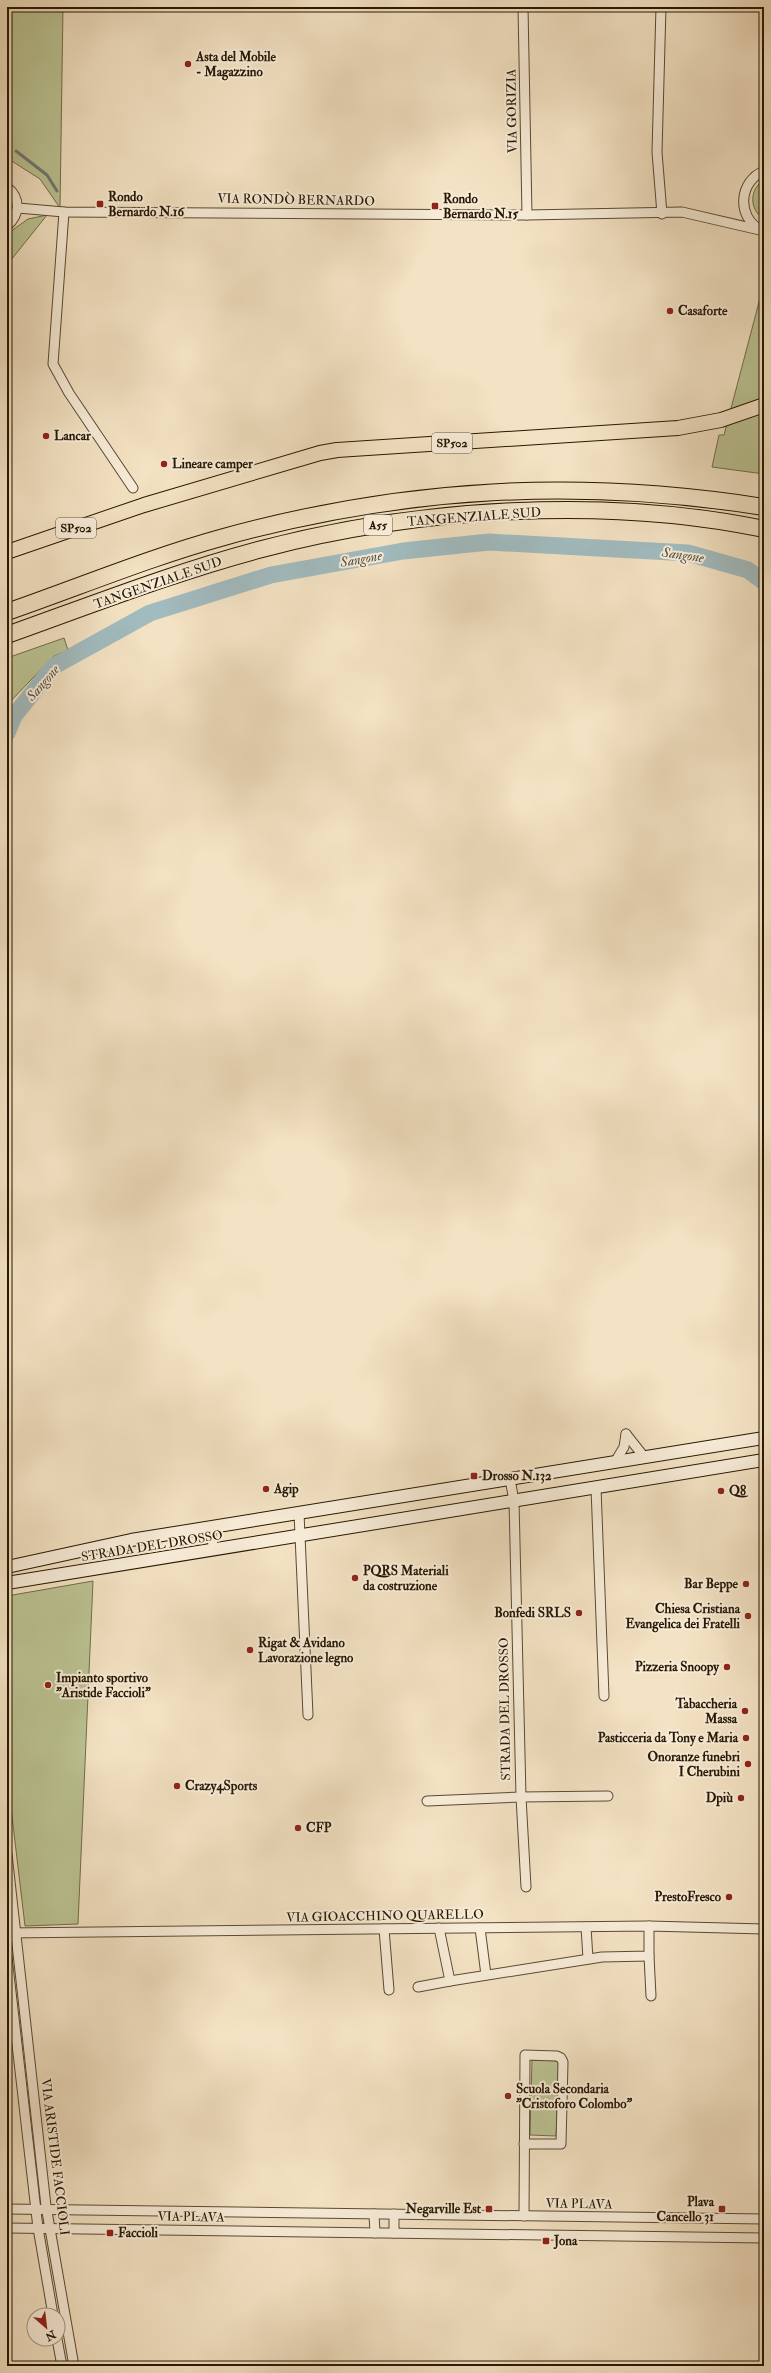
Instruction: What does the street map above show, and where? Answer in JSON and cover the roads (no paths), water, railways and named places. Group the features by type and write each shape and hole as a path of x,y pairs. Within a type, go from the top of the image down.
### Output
{"highway":[{"name":"TANGENZIALE SUD","path":"7,612 222,538 310,516 389,502 511,490 569,490 635,492 710,499 764,507"},
{"name":"TANGENZIALE SUD","path":"7,635 220,561 311,538 400,522 527,511 593,512 658,515 764,529"}],"main road":[{"name":"SP502","path":"7,552 144,505 320,453 678,428 714,422 764,405"}],"street":[{"name":"VIA GORIZIA","path":"523,7 527,215"},
{"path":"661,7 657,152 662,214"},
{"path":"764,171 751,180 743,198 747,218 752,224 764,231"},
{"path":"7,187 16,198 18,208 14,219 7,226"},
{"name":"VIA RONDÒ BERNARDO","path":"18,208 64,212 527,215 662,214 682,212 764,231"},
{"path":"64,212 53,364 69,393 133,488"},
{"path":"615,1462 624,1447 626,1434 645,1458"},
{"name":"STRADA DEL DROSSO","path":"7,1567 131,1540 764,1438"},
{"name":"STRADA DEL DROSSO","path":"7,1583 764,1460"},
{"name":"STRADA DEL DROSSO","path":"510,1479 514,1501 522,1797 526,1887"},
{"path":"596,1488 604,1696"},
{"path":"299,1513 308,1715"},
{"path":"210,1528 214,1550"},
{"name":"STRADA DEL DROSSO","path":"427,1801 522,1797 608,1796"},
{"name":"VIA ARISTIDE FACCIOLI","path":"7,1854 12,1933 46,2208 74,2366"},
{"path":"649,1926 651,1996"},
{"name":"VIA GIOACCHINO QUARELLO","path":"12,1933 649,1926 764,1929"},
{"path":"586,1927 588,1959"},
{"path":"439,1928 450,1981"},
{"path":"480,1928 486,1975"},
{"path":"384,1929 389,1990"},
{"path":"418,1987 588,1959 649,1956"},
{"name":"VIA ARISTIDE FACCIOLI","path":"7,1957 38,2228 52,2307"},
{"path":"524,2144 561,2144 562,2062 561,2058 557,2056 525,2055 524,2144 524,2216"},
{"name":"VIA PLAVA","path":"7,2209 46,2208 764,2219"},
{"path":"374,2214 375,2233"},
{"path":"394,2214 394,2233"},
{"name":"VIA PLAVA","path":"7,2228 764,2238"},
{"path":"58,2347 62,2366"}],"waterway":[{"path":"16,151 47,175 57,191"},
{"name":"Sangone","path":"7,733 14,716 54,666 150,613 271,575 403,551 489,542 688,553 748,570 764,582"}],"place":[{"name":"Asta del Mobile - Magazzino","path":"188,64"},
{"name":"Rondo Bernardo N.16","path":"100,204"},
{"name":"Rondo Bernardo N.15","path":"435,206"},
{"name":"Casaforte","path":"670,311"},
{"name":"Lancar","path":"46,436"},
{"name":"Lineare camper","path":"164,464"},
{"name":"Drosso N.132","path":"474,1476"},
{"name":"Agip","path":"266,1489"},
{"name":"Q8","path":"721,1491"},
{"name":"PQRS Materiali da costruzione","path":"355,1578"},
{"name":"Bar Beppe","path":"746,1584"},
{"name":"Bonfedi SRLS","path":"579,1613"},
{"name":"Chiesa Cristiana Evangelica dei Fratelli","path":"748,1616"},
{"name":"Rigat & Avidano Lavorazione legno","path":"250,1650"},
{"name":"Pizzeria Snoopy","path":"727,1667"},
{"name":"Impianto sportivo \"Aristide Faccioli\"","path":"48,1685"},
{"name":"Tabaccheria Massa","path":"745,1711"},
{"name":"Pasticceria da Tony e Maria","path":"746,1738"},
{"name":"Onoranze funebri I Cherubini","path":"748,1764"},
{"name":"Crazy4Sports","path":"177,1786"},
{"name":"Dpiù","path":"741,1798"},
{"name":"CFP","path":"298,1828"},
{"name":"PrestoFresco","path":"729,1897"},
{"name":"Scuola Secondaria \"Cristoforo Colombo\"","path":"508,2096"},
{"name":"Negarville Est","path":"489,2209"},
{"name":"Plava Cancello 31","path":"722,2209"},
{"name":"Faccioli","path":"110,2233"},
{"name":"Jona","path":"546,2241"}]}
